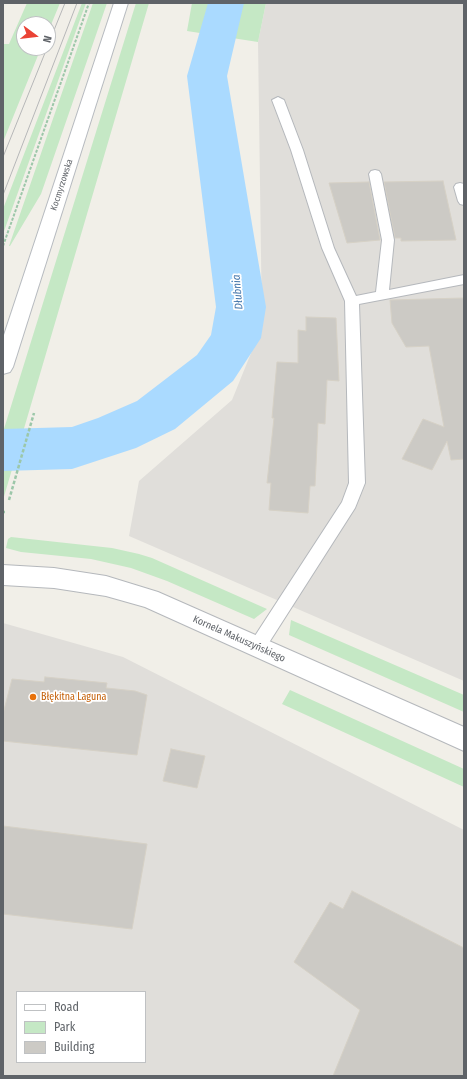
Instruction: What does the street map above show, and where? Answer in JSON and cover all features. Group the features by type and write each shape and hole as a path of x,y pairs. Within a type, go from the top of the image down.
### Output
{"main road":[{"name":"Kocmyrzowska","path":"3,367 121,3"},
{"name":"Kornela Makuszyńskiego","path":"3,575 54,578 106,586 150,599 464,739"}],"lane":[{"path":"257,647 349,504 357,483 352,301 328,248 297,150 278,100"},
{"path":"375,174 388,240 382,295"},
{"path":"460,187 464,201"},
{"path":"352,301 464,279"}],"path":[{"path":"3,246 89,3"},
{"path":"9,500 34,413"}],"shaded area":[{"path":"266,3 464,3 464,681 129,536 139,481 232,400 262,326 258,42"},
{"path":"3,623 123,657 464,830 464,1076 3,1076"}],"green space":[{"path":"27,3 60,3 55,16 21,16"},
{"path":"82,3 86,3 3,234 3,209"},
{"path":"93,3 107,3 41,194 9,246"},
{"path":"136,3 149,3 3,500 3,432"},
{"path":"192,3 266,3 258,42 187,31"},
{"path":"16,28 16,56 38,56 3,142 3,44 9,44"},
{"path":"11,537 112,548 139,554 152,558 267,609 254,619 167,581 131,568 91,559 21,552 6,548 8,539"},
{"path":"291,620 464,695 464,712 289,635"},
{"path":"290,690 464,769 464,787 282,704"}],"building":[{"path":"443,181 456,240 401,241 401,238 395,238 384,182"},
{"path":"369,182 380,240 347,243 329,183"},
{"path":"464,298 464,459 451,460 447,441 432,470 402,459 423,419 444,427 429,346 406,347 392,323 390,300"},
{"path":"306,317 336,318 339,381 327,380 325,424 318,423 315,486 310,486 308,513 269,510 271,483 267,483 274,418 272,418 277,362 298,363 298,330 306,331"},
{"path":"45,677 107,683 106,688 135,691 147,695 137,755 3,741 3,714 12,679 44,682"},
{"path":"171,749 205,756 197,788 163,781"},
{"path":"3,826 147,844 132,929 3,914"},
{"path":"352,891 464,948 464,1076 333,1076 360,1010 294,962 330,902 343,909"}],"waterway":[{"name":"Dłubnia","path":"3,450 72,448 117,433 156,415 215,368 236,338 241,307 207,76 226,3"}],"tram line":[{"path":"56,25 65,3"},
{"path":"3,195 77,3"},
{"path":"3,157 44,56"}],"place":[{"name":"Błękitna Laguna","path":"33,697"}]}
